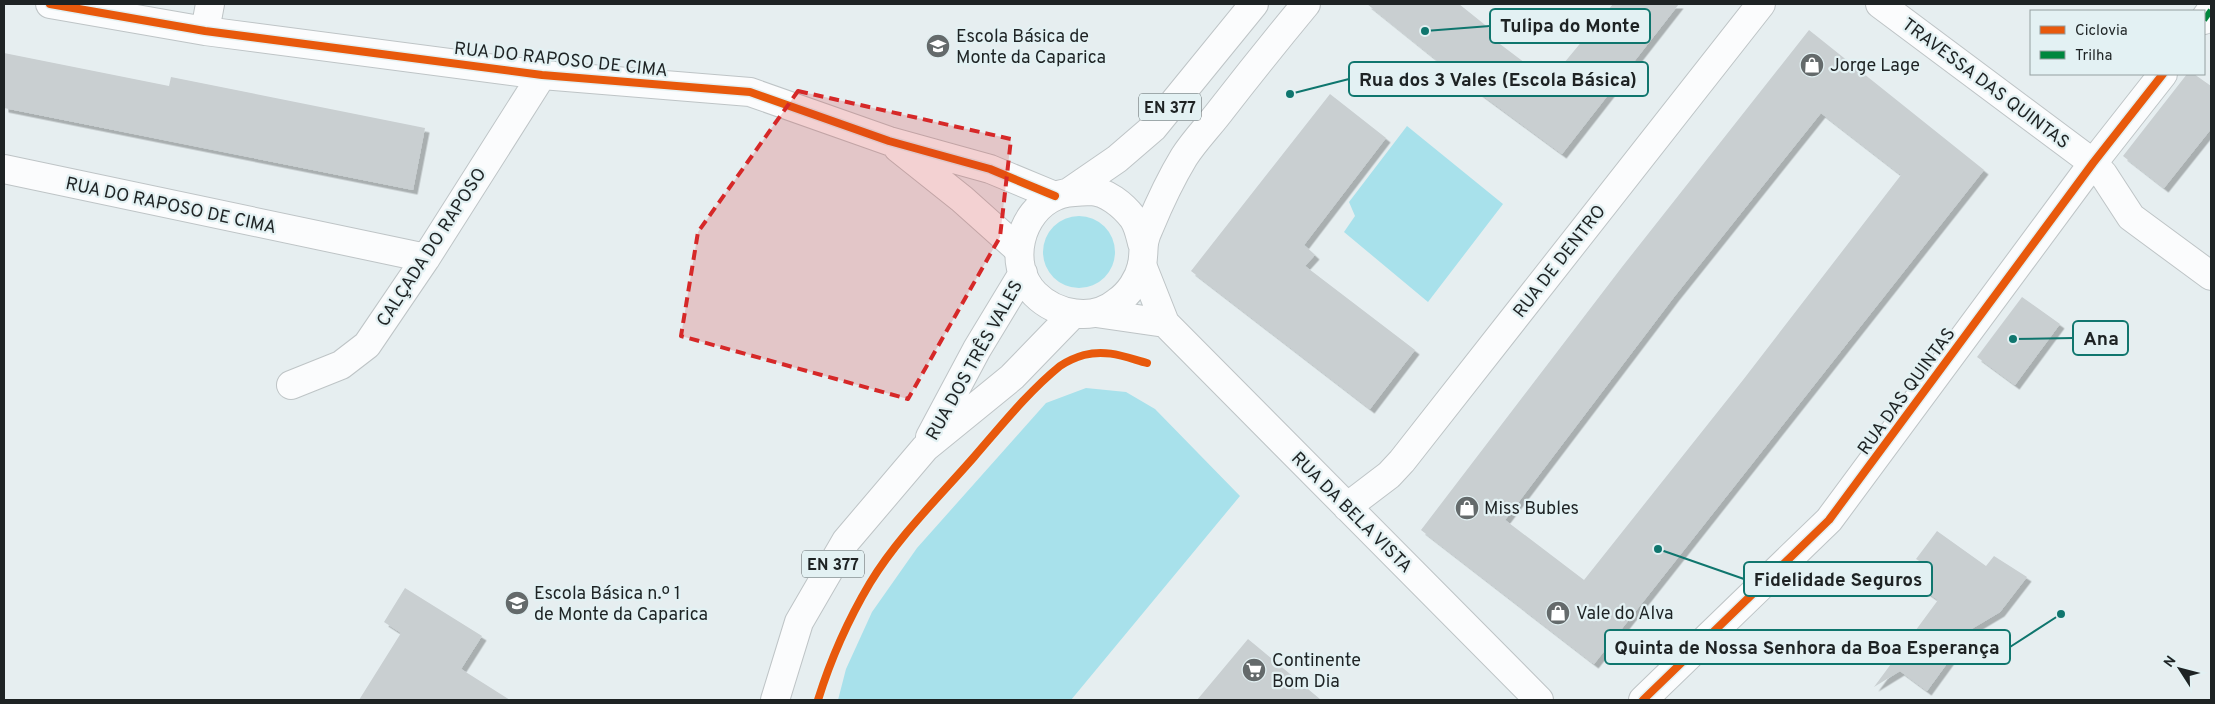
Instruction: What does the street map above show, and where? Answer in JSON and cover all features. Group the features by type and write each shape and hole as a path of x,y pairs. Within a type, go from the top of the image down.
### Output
{"street":[{"name":"RUA DO RAPOSO DE CIMA","path":"50,4 205,31 542,75 750,92 889,141 990,169 1062,194"},
{"path":"205,31 210,4"},
{"name":"RUA DOS TRÊS VALES","path":"924,448 1021,262 1024,228 1036,209 1117,159 1153,128 1254,4"},
{"name":"RUA DOS TRÊS VALES","path":"775,700 799,622 846,541 924,448 1012,378 1084,313 1117,303 1132,287 1162,198 1184,157 1306,4"},
{"name":"RUA DE DENTRO","path":"1347,508 1389,475 1402,461 1761,4"},
{"name":"TRAVESSA DAS QUINTAS","path":"1880,4 2093,163 2103,174 2131,217 2211,276"},
{"name":"CALÇADA DO RAPOSO","path":"290,385 341,365 367,345 426,258 542,75"},
{"name":"RUA DAS QUINTAS","path":"1643,700 1829,520 2093,163 2162,75"},
{"name":"RUA DO RAPOSO DE CIMA","path":"889,141 962,199 1021,262"},
{"name":"RUA DO RAPOSO DE CIMA","path":"4,169 426,258"},
{"path":"1062,194 1094,192 1117,201 1134,220 1142,254"},
{"name":"RUA DA BELA VISTA","path":"1142,254 1165,323 1539,700"},
{"name":"RUA DOS TRÊS VALES","path":"1021,262 1034,293 1051,307 1084,313"},
{"path":"1084,313 1165,323"}],"highlighted area":[{"path":"798,91 1011,139 1000,237 908,399 681,336 698,232"}],"shaded area":[{"path":"1407,126 1503,204 1428,302 1344,232 1355,216 1349,202"},
{"path":"1079,216 1099,222 1109,232 1115,252 1109,272 1099,282 1079,288 1059,282 1049,272 1043,252 1049,232 1059,222"},
{"path":"1086,388 1126,392 1155,409 1240,496 1071,700 838,700 846,669 872,612 917,548 1046,403"}],"building":[{"path":"1367,4 1459,4 1495,33 1492,38 1549,81 1613,4 1679,4 1562,154 1459,78"},
{"path":"1809,30 1984,170 1594,664 1421,530 1622,267","holes":["1821,113 1901,175 1743,380 1584,580 1505,520 1674,297"]},
{"path":"4,53 169,86 171,77 425,128 413,190 4,108"},
{"path":"2186,75 2195,75 2211,86 2211,129 2164,188 2123,156"},
{"path":"1330,94 1386,138 1304,245 1315,255 1305,266 1415,350 1370,409 1191,271"},
{"path":"2022,297 2060,324 2015,385 1977,357"},
{"path":"1937,531 1986,566 1994,556 2027,577 2000,612 1938,649 1951,658 1927,691 1900,671 1874,687 1938,600 1912,582 1924,564 1916,559"},
{"path":"405,588 482,636 461,669 510,700 359,700 401,633 384,622"},
{"name":"Continente Bom Dia","path":"1248,639 1321,700 1197,700"}],"marked path":[{"path":"2205,19 2211,10"}],"cycle path":[{"path":"50,4 205,31 542,75 750,92 889,141 990,169 1055,196"},
{"path":"1643,700 1829,520 2093,163 2162,75"},
{"path":"818,700 834,654 847,625 881,566 919,518 1026,398 1060,366 1084,355 1108,353 1147,363"}],"place":[{"name":"Tulipa do Monte","path":"1425,31"},
{"name":"Escola Básica de Monte da Caparica","path":"938,46"},
{"name":"Jorge Lage","path":"1812,65"},
{"name":"Rua dos 3 Vales (Escola Básica)","path":"1290,94"},
{"name":"Ana","path":"2013,339"},
{"name":"Miss Bubles","path":"1467,508"},
{"name":"Fidelidade Seguros","path":"1658,549"},
{"name":"Escola Básica n.º 1 de Monte da Caparica","path":"517,603"},
{"name":"Vale do Alva","path":"1558,613"},
{"name":"Quinta de Nossa Senhora da Boa Esperança","path":"2061,614"},
{"name":"Continente Bom Dia","path":"1254,670"}]}
